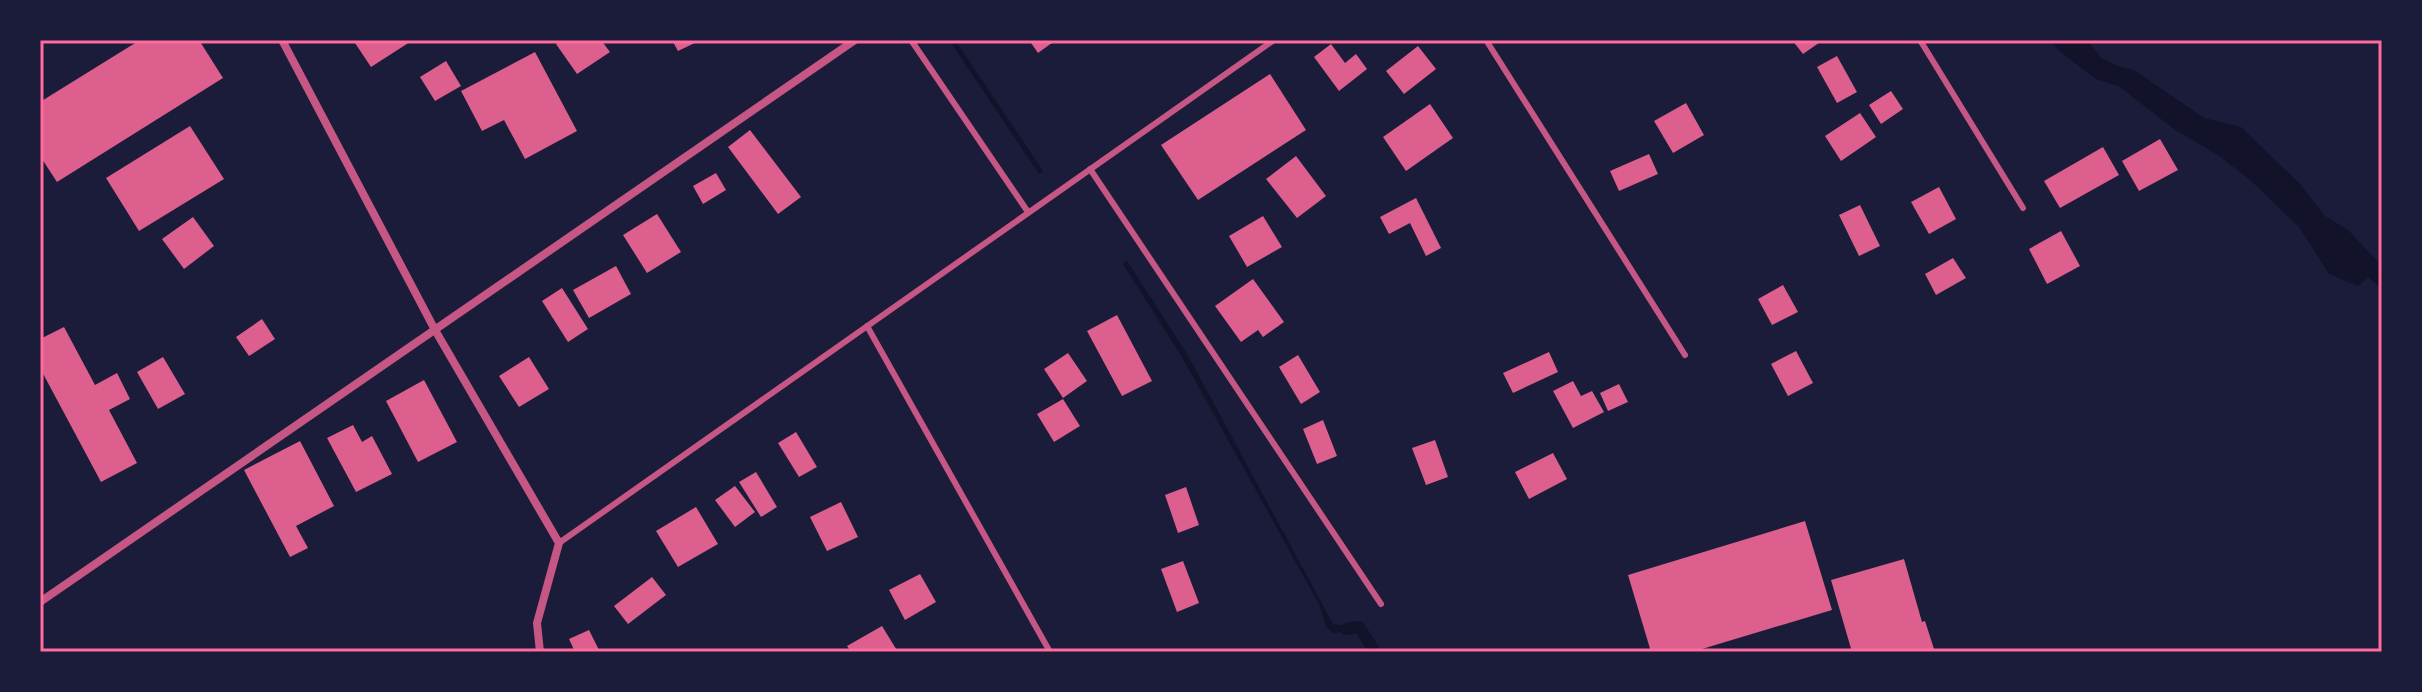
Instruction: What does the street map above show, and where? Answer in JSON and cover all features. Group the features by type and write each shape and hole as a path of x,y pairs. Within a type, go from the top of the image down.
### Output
{"street":[{"path":"282,40 435,330 559,543 537,623 540,652"},
{"path":"40,602 855,40"}],"lane":[{"path":"911,40 1028,212"},
{"path":"559,543 1274,40"},
{"path":"1486,40 1685,355"},
{"path":"1920,40 2023,208"},
{"path":"1090,169 1381,604"},
{"path":"867,326 1050,652"}],"shaded area":[{"path":"949,40 955,40 1043,171 1039,174"},
{"path":"2050,40 2088,40 2101,58 2134,70 2204,118 2241,127 2300,184 2325,216 2348,230 2382,266 2358,286 2329,274 2299,227 2249,179 2218,155 2174,129 2120,87 2096,79 2059,51"},
{"path":"1127,261 1187,354 1333,624 1362,624 1361,629 1333,633 1326,626 1319,604 1182,357 1123,264"}],"building":[{"path":"140,40 199,40 223,78 57,182 40,156 40,102"},
{"path":"353,40 413,40 371,67"},
{"path":"561,40 601,40 610,52 577,74 556,44"},
{"path":"672,40 701,40 678,51"},
{"path":"1029,40 1056,40 1038,53"},
{"path":"1792,40 1823,40 1803,54"},
{"path":"1331,44 1345,63 1356,54 1367,69 1339,91 1314,57"},
{"path":"1418,46 1436,69 1404,94 1386,71"},
{"path":"535,52 577,131 525,159 504,120 482,131 461,91"},
{"path":"1837,56 1857,92 1837,103 1817,67"},
{"path":"446,61 461,86 435,101 420,77"},
{"path":"1270,74 1306,130 1198,200 1161,145"},
{"path":"1891,91 1903,109 1881,124 1869,105"},
{"path":"1686,103 1704,135 1673,153 1654,121"},
{"path":"1430,104 1453,138 1406,171 1383,137"},
{"path":"1860,113 1876,137 1841,161 1825,136"},
{"path":"190,126 224,179 139,231 106,178"},
{"path":"750,130 801,197 778,214 728,147"},
{"path":"2160,139 2178,170 2139,191 2122,161"},
{"path":"2103,147 2119,175 2060,208 2044,181"},
{"path":"1649,154 1658,174 1619,191 1610,171"},
{"path":"1296,156 1326,196 1297,218 1266,179"},
{"path":"716,173 726,190 703,204 693,186"},
{"path":"1939,187 1956,219 1929,234 1911,202"},
{"path":"1416,198 1441,248 1426,256 1410,223 1389,234 1380,217"},
{"path":"1860,205 1880,246 1859,256 1839,215"},
{"path":"657,214 681,252 647,273 623,235"},
{"path":"1263,216 1282,247 1247,267 1229,236"},
{"path":"193,217 214,246 184,269 162,239"},
{"path":"2061,231 2080,266 2047,284 2029,249"},
{"path":"1953,258 1966,278 1936,295 1925,274"},
{"path":"616,266 631,294 589,318 573,290"},
{"path":"1253,279 1284,322 1263,337 1258,330 1241,342 1215,306"},
{"path":"1783,285 1798,312 1772,325 1758,299"},
{"path":"562,288 588,329 568,342 542,301"},
{"path":"1117,315 1152,381 1122,396 1087,331"},
{"path":"262,319 275,339 249,356 236,337"},
{"path":"64,327 95,385 117,373 130,399 109,410 137,463 101,482 40,368 40,339"},
{"path":"1796,351 1813,383 1788,396 1771,364"},
{"path":"1549,352 1558,372 1513,393 1503,373"},
{"path":"1068,353 1087,381 1063,398 1044,369"},
{"path":"1298,355 1320,392 1301,404 1279,367"},
{"path":"163,357 185,394 158,409 137,372"},
{"path":"529,357 549,389 519,407 499,376"},
{"path":"424,380 457,442 418,462 386,401"},
{"path":"1573,381 1581,396 1592,391 1604,412 1573,428 1553,391"},
{"path":"1619,384 1628,402 1608,411 1600,393"},
{"path":"1063,399 1080,426 1054,442 1037,414"},
{"path":"1323,420 1337,456 1317,464 1303,429"},
{"path":"353,425 362,442 372,436 392,474 356,492 327,438"},
{"path":"796,432 817,467 799,477 778,443"},
{"path":"1435,440 1448,477 1426,485 1412,448"},
{"path":"300,441 334,506 296,526 308,548 290,557 244,470"},
{"path":"1553,453 1567,479 1529,499 1515,472"},
{"path":"756,472 777,507 761,517 739,482"},
{"path":"735,486 755,512 735,527 715,500"},
{"path":"1186,487 1199,525 1178,533 1165,495"},
{"path":"841,502 858,537 827,551 810,517"},
{"path":"696,507 718,544 678,567 656,531"},
{"path":"1805,521 1832,610 1692,652 1651,652 1628,575"},
{"path":"1904,559 1922,622 1925,621 1935,652 1852,652 1831,580"},
{"path":"1183,561 1199,603 1177,612 1161,569"},
{"path":"920,574 936,602 905,620 889,590"},
{"path":"652,577 666,595 628,624 614,606"},
{"path":"882,626 898,652 851,652 847,646"},
{"path":"589,630 600,652 575,652 569,639"}],"waterway":[{"path":"2361,264 2382,281"},
{"path":"1346,629 1359,627 1375,652"}]}
